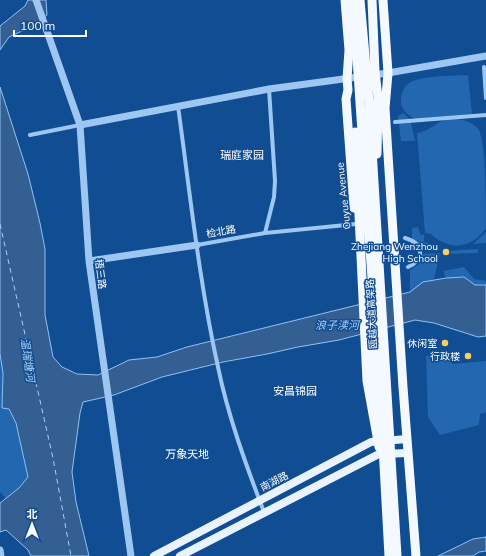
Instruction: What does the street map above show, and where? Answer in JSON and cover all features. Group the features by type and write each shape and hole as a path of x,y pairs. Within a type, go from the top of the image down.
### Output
{"highway":[{"name":"Ouyue Avenue","path":"345,0 349,50 347,79 348,90 346,99 356,224 366,266 370,339 388,556"},
{"name":"瓯越大道高架路","path":"353,0 384,467 388,556"},
{"name":"瓯越大道高架路","path":"360,0 375,206 397,556"},
{"path":"372,0 374,72 378,98 375,206"},
{"path":"383,0 388,73 385,108 416,556"},
{"path":"348,90 355,132 367,381 375,430 384,467"}],"main road":[{"name":"南湖路","path":"154,556 371,442 407,439"},
{"path":"180,556 379,454 408,453"}],"street":[{"name":"梧三路","path":"36,0 80,125 89,261 131,556"},
{"path":"30,135 178,105 269,89 388,73 486,56"},
{"path":"484,67 486,98"},
{"path":"265,234 274,197 275,181 269,89"},
{"path":"178,105 197,245 218,368 236,435 264,512"},
{"path":"395,122 486,115"},
{"name":"检北路","path":"89,261 265,234 356,224"},
{"path":"405,238 416,243 419,252 419,258 415,264 408,267"},
{"path":"0,550 1,556"}],"shaded area":[{"path":"468,75 472,114 415,119 407,114 402,107 401,96 406,86 413,81 428,77"},
{"path":"403,113 410,119 415,141 401,141 398,116"},
{"path":"448,119 465,121 476,127 479,130 483,149 486,228 474,240 467,244 460,245 445,243 431,234 425,233 417,133 425,131"},
{"path":"418,227 420,234 424,235 424,242 430,243 430,247 421,248 419,243 412,238 412,228"},
{"path":"486,232 486,243 473,244"},
{"path":"478,249 478,253 447,254 447,251"},
{"path":"440,253 434,279 421,284 410,292 410,270 419,264 422,254"},
{"path":"464,267 474,279 486,281 486,285 475,285 464,277 446,278 443,271"},
{"path":"0,354 3,373 2,408 9,409 16,423 28,477 19,488 6,499 0,492"},
{"path":"448,354 452,364 486,361 486,412 480,414 479,425 440,435 428,417 426,356"}],"water":[{"path":"28,0 46,0 47,15 37,24 9,37 0,50 0,26 25,6"},
{"path":"0,87 28,174 40,223 45,249 45,315 53,357 62,367 77,374 98,375 129,360 157,357 187,347 410,292 423,282 446,278 464,277 475,285 486,285 486,336 478,337 434,323 415,320 339,340 223,362 162,377 114,395 83,402 80,413 72,472 76,502 89,556 31,556 28,550 6,530 0,532 0,503 19,488 28,477 16,423 9,409 2,408 3,373 0,354"},
{"path":"486,537 486,551 479,552 473,556 438,556 473,539"}],"ferry route":[{"path":"0,224 53,458 71,556"}],"place":[{"name":"Zhejiang Wenzhou High School","path":"446,252"},
{"name":"休闲室","path":"445,343"},
{"name":"行政楼","path":"468,356"}],"district":[{"name":"瑞庭家园","path":"242,155"},
{"name":"安昌锦园","path":"295,391"},
{"name":"万象天地","path":"187,454"}],"water label":[{"name":"浪子渎河","path":"337,325"},
{"name":"温瑞塘河","path":"28,360"}]}
